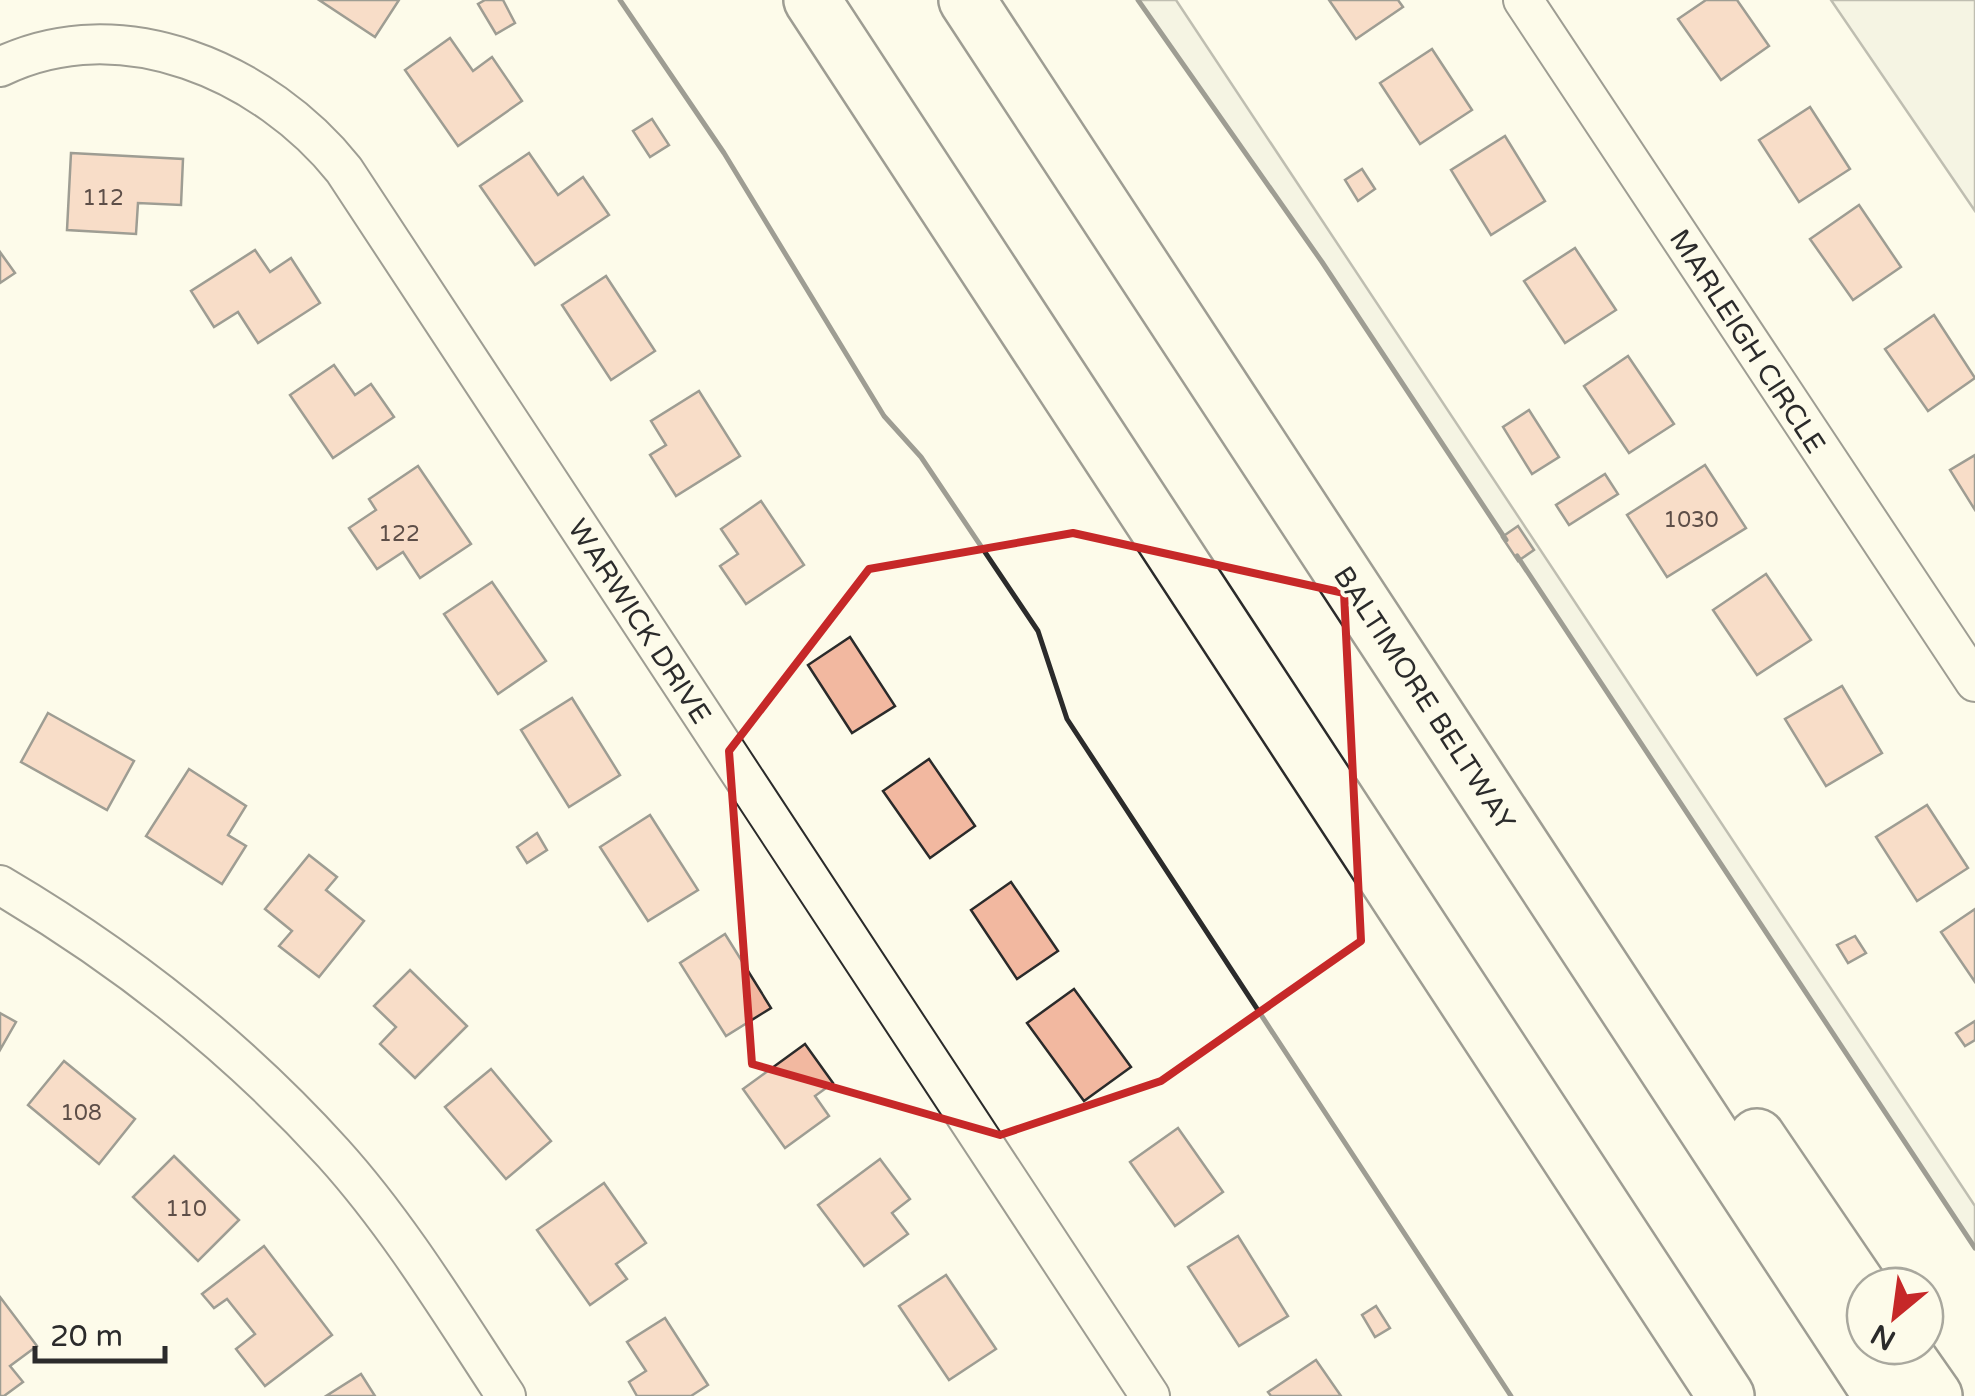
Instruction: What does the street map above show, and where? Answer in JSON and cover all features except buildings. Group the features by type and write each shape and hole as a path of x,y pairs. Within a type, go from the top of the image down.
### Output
{"highway":[{"path":"812,0 1726,1396"},
{"name":"BALTIMORE BELTWAY","path":"967,0 1882,1396"},
{"path":"1497,808 1581,879 1845,1267"},
{"path":"1914,1366 1934,1396"}],"street":[{"name":"MARLEIGH CIRCLE","path":"1523,0 1975,682"},
{"name":"WARWICK DRIVE","path":"0,67 71,48 120,46 170,53 222,72 270,98 312,130 354,186 1150,1396"},
{"path":"0,886 75,929 166,995 279,1098 334,1154 401,1240 506,1396"}],"highlighted area":[{"path":"1073,533 1344,593 1361,941 1161,1081 1000,1135 752,1064 729,751 869,569"}],"shaded area":[{"path":"1138,0 1176,0 1975,1206 1975,1248 1322,262"},
{"path":"1831,0 1975,0 1975,211"}],"wall":[{"path":"620,0 724,153 884,416 921,457 1038,631 1067,719 1511,1396"},
{"path":"1138,0 1322,262 1506,540"},
{"path":"1517,556 1975,1248"}]}
